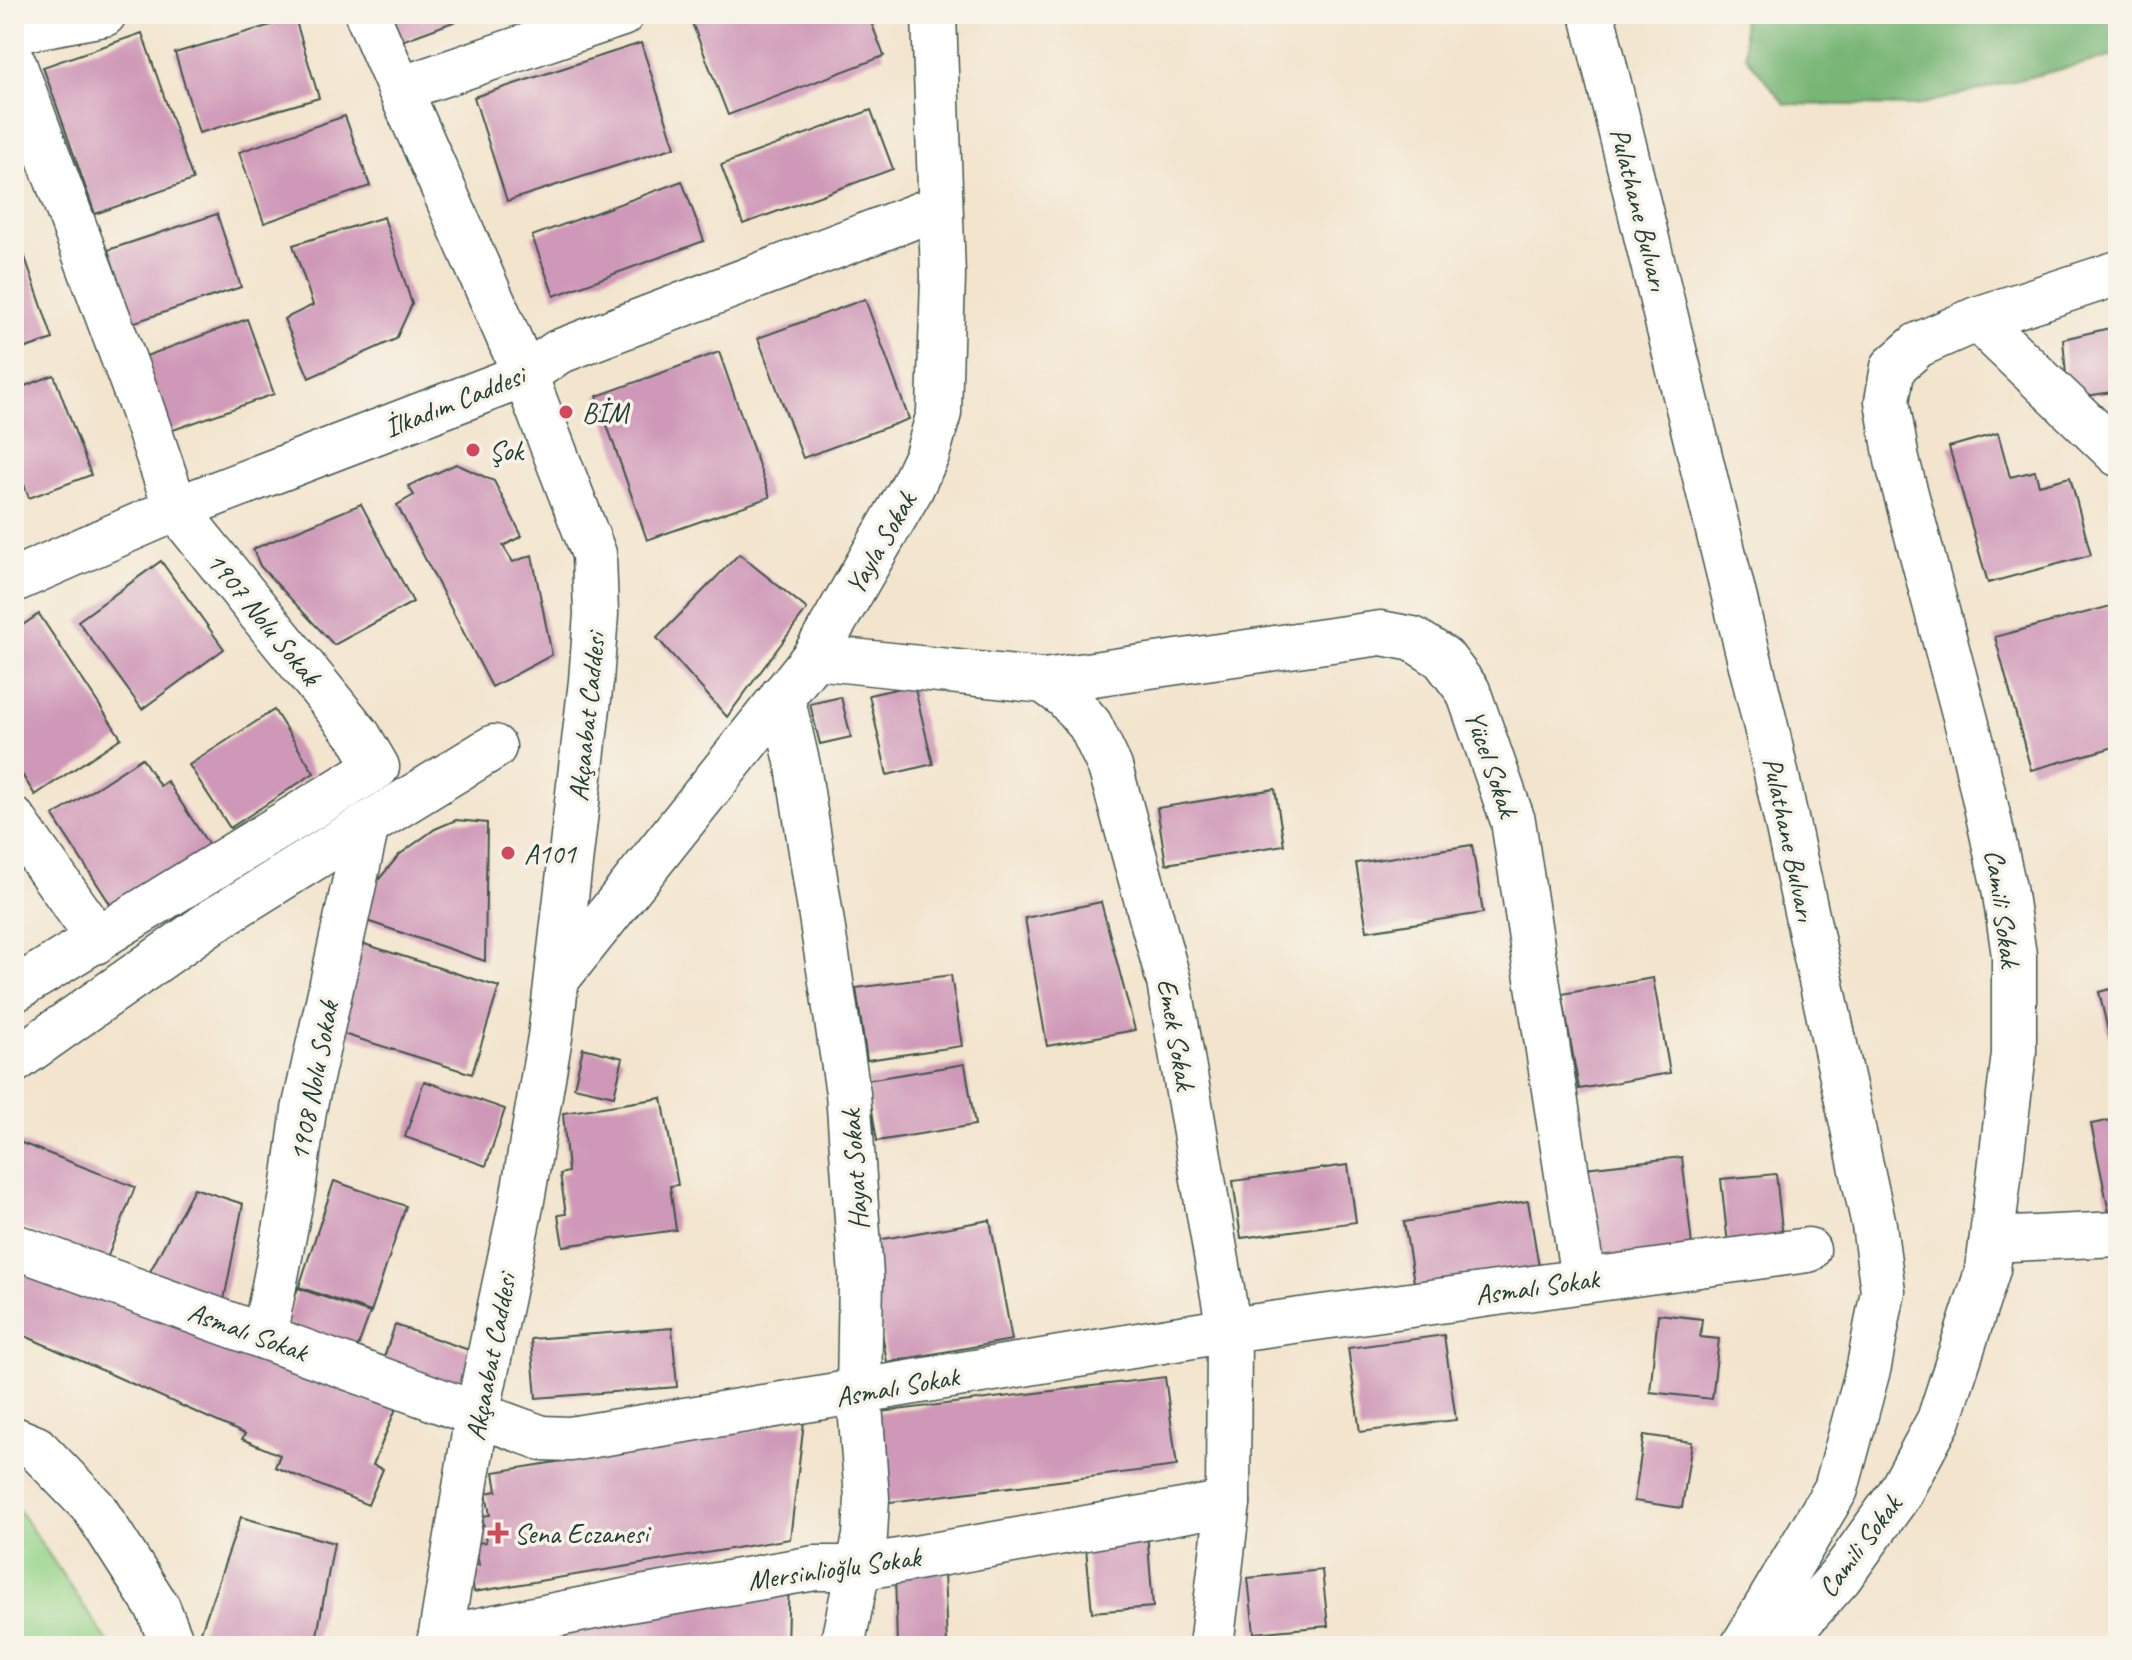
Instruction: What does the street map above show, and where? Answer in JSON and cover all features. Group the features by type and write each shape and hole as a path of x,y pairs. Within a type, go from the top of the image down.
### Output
{"street":[{"path":"14,31 104,14"},
{"name":"Akçaabat Caddesi","path":"367,14 525,375 594,554 597,577 591,681 550,1037 521,1206 477,1415 440,1642"},
{"path":"400,89 622,14"},
{"name":"Yayla Sokak","path":"558,978 814,657 911,489 927,455 939,413 943,276 934,14"},
{"name":"Pulathane Bulvarı","path":"1592,14 1767,731 1874,1225 1883,1291 1869,1366 1836,1489 1743,1646"},
{"name":"1907 Nolu Sokak","path":"14,64 176,509 359,736 377,767 363,776"},
{"name":"İlkadım Caddesi","path":"14,580 176,509 525,375 558,352 939,207"},
{"name":"Camili Sokak","path":"1778,1646 1840,1577 1898,1496 1939,1420 1988,1269 2014,1054 2014,955 2004,888 1973,747 1897,460 1887,401 1893,367 1918,345 1977,319 2118,273"},
{"path":"1977,319 2118,454"},
{"name":"Yücel Sokak","path":"1044,681 1381,633 1413,639 1443,658 1468,691 1513,821 1583,1279"},
{"path":"814,657 1044,681"},
{"name":"Emek Sokak","path":"1044,681 1066,697 1090,725 1110,767 1169,982 1229,1330 1228,1503 1211,1646"},
{"name":"Hayat Sokak","path":"782,696 798,766 848,1093 861,1276 859,1392 867,1498 865,1536 842,1646"},
{"path":"14,1061 211,922 494,747"},
{"path":"14,990 363,776 378,819"},
{"name":"1908 Nolu Sokak","path":"264,1337 293,1190 304,1110 378,819"},
{"path":"14,820 87,923 95,942"},
{"path":"1992,1240 2118,1234"},
{"name":"Asmalı Sokak","path":"14,1246 524,1434 570,1439 1229,1330 1808,1250"},
{"path":"14,1439 36,1448 94,1508 158,1608 173,1646"},
{"name":"Mersinlioğlu Sokak","path":"440,1642 629,1600 799,1571 859,1568 1228,1503"}],"green space":[{"path":"1742,14 2118,14 2118,55 1915,106 1785,104 1746,56"},
{"path":"14,1503 111,1646 14,1646"}],"building":[{"path":"389,14 475,14 399,42"},
{"path":"708,14 868,14 884,56 728,115 691,20"},
{"path":"295,18 319,98 199,133 175,53"},
{"path":"142,33 193,180 95,214 43,67"},
{"path":"641,43 675,147 507,201 474,97"},
{"path":"871,110 893,169 743,224 721,165"},
{"path":"345,116 370,186 264,223 239,152"},
{"path":"682,181 704,241 554,296 532,236"},
{"path":"217,214 241,287 132,323 108,250"},
{"path":"384,217 412,304 396,339 309,378 284,319 313,305 293,245"},
{"path":"14,225 53,339 14,352"},
{"path":"865,299 909,419 803,458 758,338"},
{"path":"247,319 274,394 162,434 135,360"},
{"path":"2118,326 2118,391 2068,399 2063,339"},
{"path":"719,352 770,497 647,540 597,396"},
{"path":"54,375 91,475 29,498 14,457 14,390"},
{"path":"1998,433 2010,477 2035,471 2039,485 2070,477 2091,555 1988,583 1949,447"},
{"path":"456,464 494,481 522,536 503,546 513,562 532,555 552,655 492,687 397,505 414,495 408,486"},
{"path":"361,504 413,602 334,645 260,566 253,549"},
{"path":"739,554 807,609 727,717 657,638"},
{"path":"161,561 224,649 142,709 78,621"},
{"path":"2118,604 2118,746 2031,770 1995,637"},
{"path":"39,614 121,738 35,795 14,762 14,631"},
{"path":"914,685 933,764 887,775 869,695"},
{"path":"841,697 851,737 820,744 810,704"},
{"path":"274,710 314,773 230,828 189,765"},
{"path":"142,758 160,786 167,781 214,853 118,916 53,816"},
{"path":"1275,789 1284,845 1166,864 1157,808"},
{"path":"456,820 487,823 485,961 364,920 374,885 399,855 435,829"},
{"path":"1472,845 1483,913 1367,931 1356,863"},
{"path":"1101,902 1135,1030 1047,1046 1025,918"},
{"path":"355,941 499,987 472,1074 327,1029"},
{"path":"951,975 962,1046 867,1060 856,988"},
{"path":"1653,978 1670,1073 1579,1089 1562,994"},
{"path":"2118,987 2118,1068 2117,1069 2099,992"},
{"path":"583,1048 623,1058 614,1096 574,1087"},
{"path":"965,1064 975,1125 877,1141 867,1080"},
{"path":"424,1081 505,1109 486,1166 405,1137"},
{"path":"662,1098 678,1185 670,1186 676,1230 563,1246 558,1215 566,1214 560,1174 568,1172 563,1113"},
{"path":"2118,1119 2118,1215 2110,1217 2091,1124"},
{"path":"14,1140 135,1187 106,1261 14,1225"},
{"path":"1682,1157 1693,1254 1595,1265 1585,1168"},
{"path":"1348,1165 1356,1222 1241,1238 1233,1181"},
{"path":"1776,1174 1784,1248 1729,1254 1721,1179"},
{"path":"334,1181 406,1206 371,1312 299,1287"},
{"path":"194,1188 243,1204 222,1310 145,1281"},
{"path":"1528,1201 1540,1273 1416,1294 1404,1222"},
{"path":"990,1220 1012,1340 887,1362 866,1242"},
{"path":"14,1250 401,1396 373,1465 383,1469 368,1505 275,1467 280,1455 242,1439 245,1434 14,1331"},
{"path":"298,1288 370,1313 357,1349 286,1323"},
{"path":"1658,1314 1702,1319 1700,1337 1719,1339 1712,1399 1650,1392"},
{"path":"395,1325 472,1351 457,1395 380,1369"},
{"path":"672,1328 677,1387 536,1398 531,1339"},
{"path":"1444,1335 1456,1420 1360,1432 1348,1348"},
{"path":"1165,1377 1177,1466 875,1504 864,1414"},
{"path":"804,1422 790,1539 474,1592 470,1566 479,1565 475,1543 486,1542 482,1516 490,1515 486,1493 497,1491 494,1472"},
{"path":"1644,1435 1692,1442 1682,1508 1634,1501"},
{"path":"241,1517 334,1543 315,1646 196,1646"},
{"path":"1147,1531 1153,1607 1092,1612 1085,1537"},
{"path":"1322,1570 1328,1626 1254,1633 1248,1578"},
{"path":"944,1572 947,1645 897,1646 895,1573"},
{"path":"789,1576 787,1646 449,1646"}],"place":[{"name":"BİM","path":"566,412"},
{"name":"Şok","path":"473,450"},
{"name":"A101","path":"508,853"},
{"name":"Sena Eczanesi","path":"498,1533"}]}
